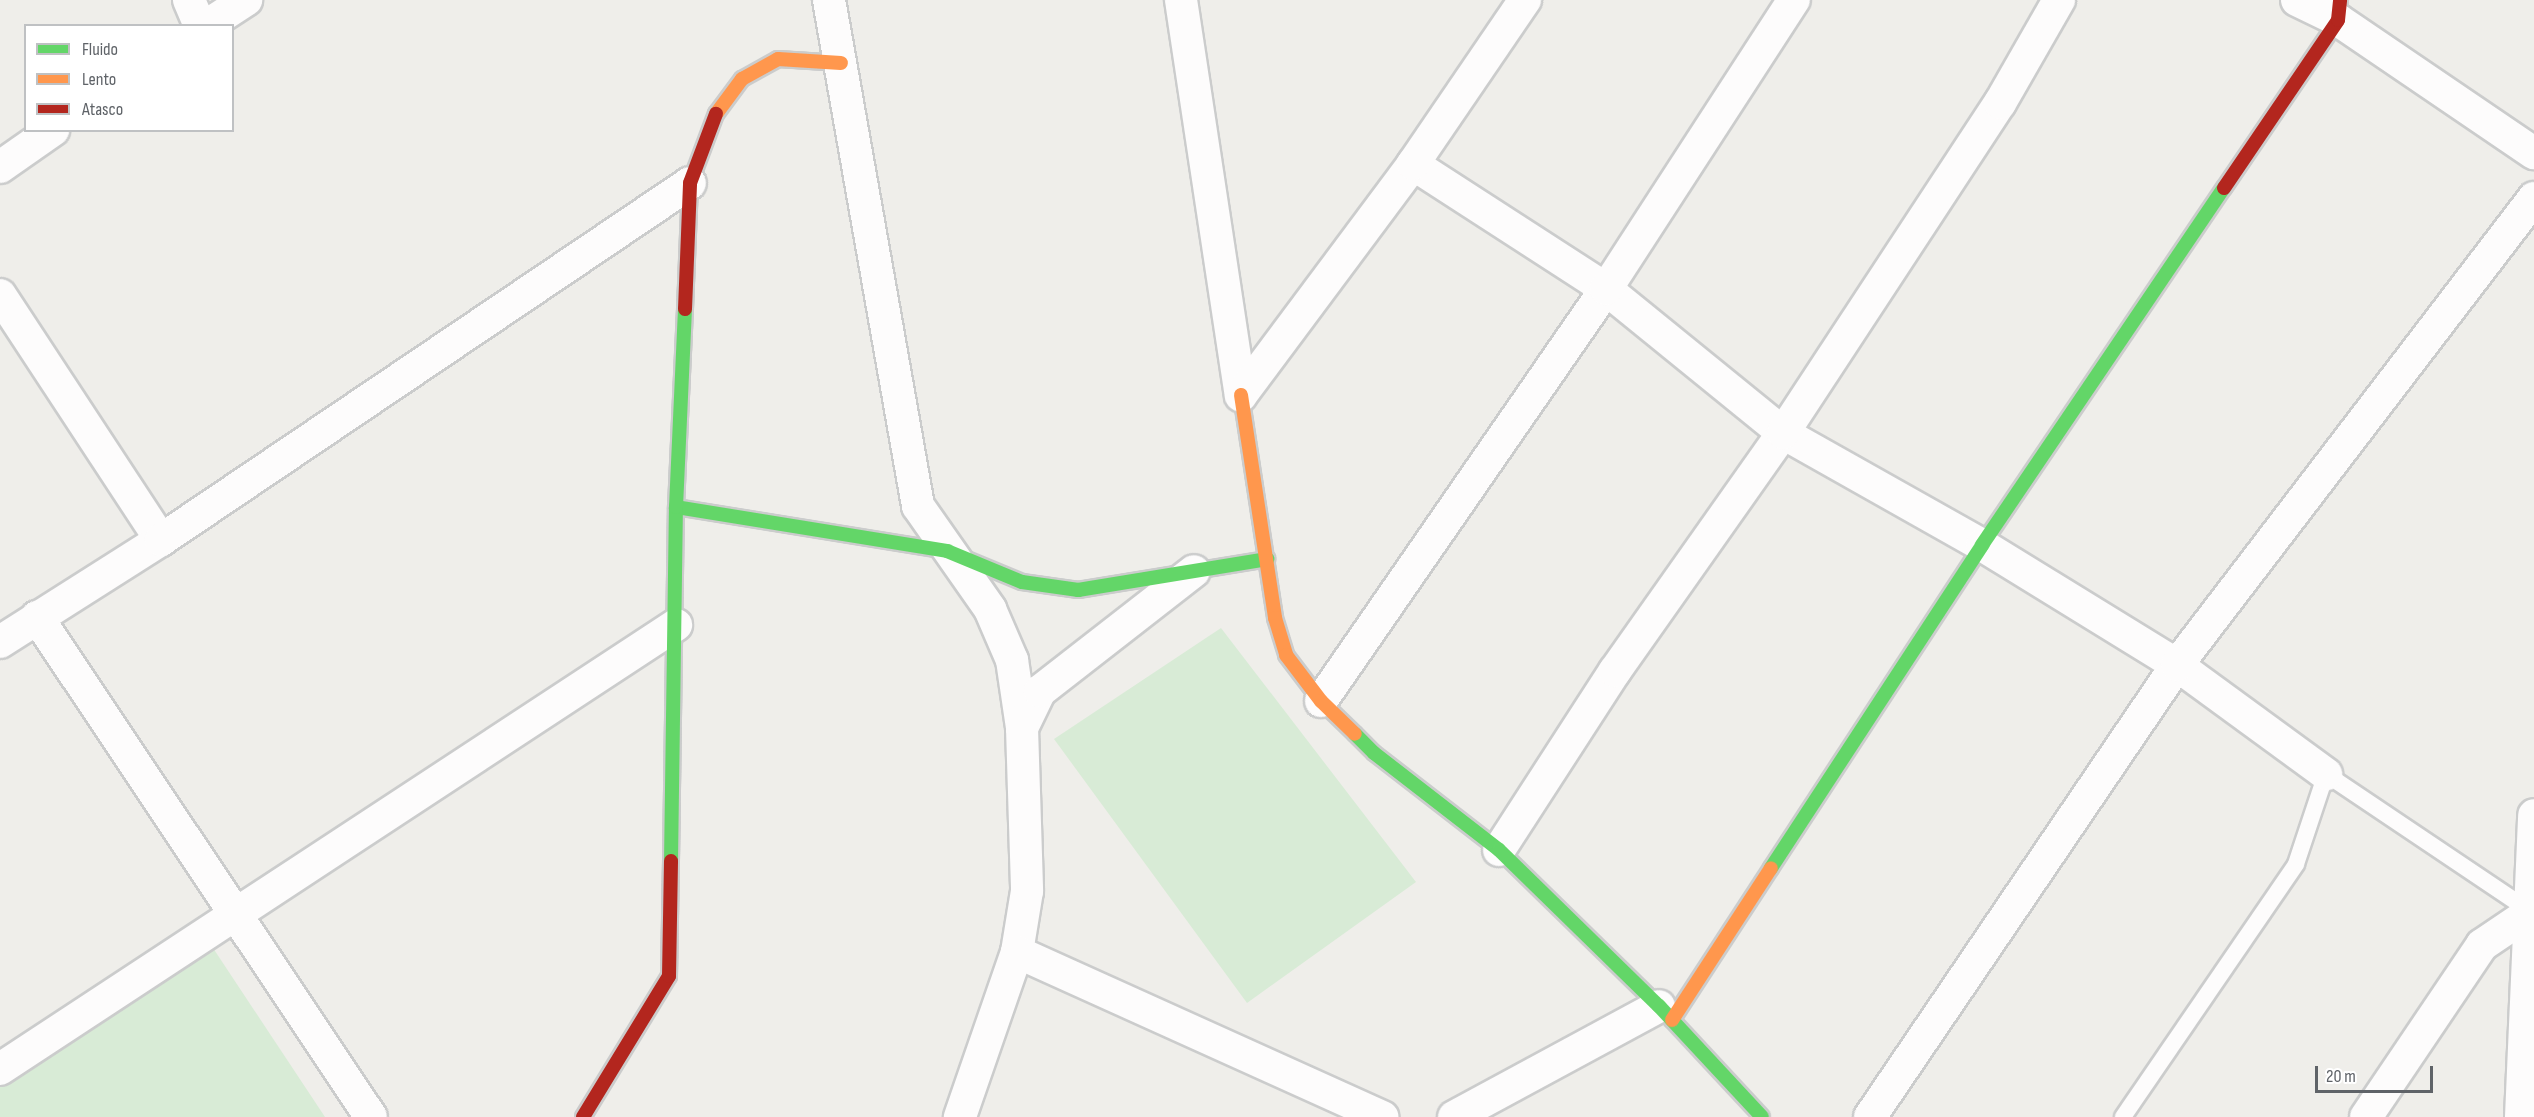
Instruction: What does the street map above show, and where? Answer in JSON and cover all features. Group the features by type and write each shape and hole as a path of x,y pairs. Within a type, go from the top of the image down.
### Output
{"street":[{"path":"189,0 199,24"},
{"path":"210,24 246,0"},
{"path":"829,0 918,506 947,551 990,609 1012,660 1022,728 1027,891 1017,952 960,1117"},
{"path":"1181,0 1275,618 1286,655 1321,700 1374,753 1499,850 1666,1013 1762,1117"},
{"path":"1241,394 1413,164 1524,0"},
{"path":"1321,700 1606,289 1794,0"},
{"path":"1499,850 1615,671 1783,433 2000,104 2059,0"},
{"path":"2297,0 2339,10 2534,153"},
{"path":"1454,1117 1666,1013 2339,10"},
{"path":"584,1117 669,976 676,507 690,183 718,108 742,79 778,58 841,63"},
{"path":"0,167 50,132"},
{"path":"1413,164 1606,289 1783,433 1982,545 2176,664 2326,774"},
{"path":"0,642 161,540 690,183"},
{"path":"1870,1117 2176,664 2534,198"},
{"path":"0,295 161,540"},
{"path":"676,507 947,551 1022,582 1078,590 1267,559"},
{"path":"1022,728 1040,691 1194,571"},
{"path":"37,617 371,1117"},
{"path":"0,1069 676,625"},
{"path":"2521,1117 2534,815"},
{"path":"2366,1117 2482,945 2531,912"},
{"path":"1017,952 1382,1117"}],"lane":[{"path":"2122,1117 2296,864 2326,774 2531,912"}],"green space":[{"path":"1221,628 1416,882 1247,1003 1054,739"},
{"path":"213,948 325,1117 0,1117 0,1086"}],"traffic: fast":[{"path":"1771,868 1982,545 2224,188"},
{"path":"671,861 676,507 685,309"},
{"path":"676,507 947,551 1022,582 1078,590 1267,559"},
{"path":"1355,734 1374,753 1499,850 1659,1006 1762,1117"}],"traffic: slow":[{"path":"716,114 742,79 778,59 841,63"},
{"path":"1241,395 1275,618 1286,655 1321,701 1355,734"},
{"path":"1672,1020 1771,868"}],"traffic: jam":[{"path":"2224,188 2338,20 2340,0"},
{"path":"685,309 690,183 716,114"},
{"path":"583,1117 669,976 671,861"}]}
